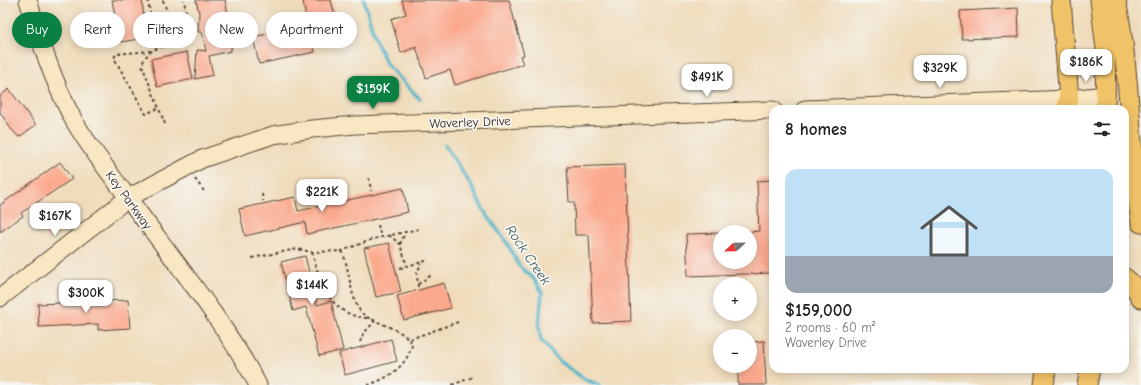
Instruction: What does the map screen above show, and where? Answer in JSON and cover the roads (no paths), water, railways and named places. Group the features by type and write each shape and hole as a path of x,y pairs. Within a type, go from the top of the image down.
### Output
{"main road":[{"path":"1060,0 1070,105"},
{"path":"1100,0 1106,49 1105,102"},
{"path":"1116,0 1127,66 1134,174 1141,223"},
{"path":"1129,282 1134,286 1141,298"},
{"path":"1044,385 1046,373"},
{"path":"1087,385 1089,373"}],"street":[{"name":"Key Parkway","path":"28,0 44,51 74,119 128,198 226,332 258,385"},
{"path":"1079,105 1105,102"},
{"name":"Waverley Drive","path":"0,298 128,198 202,159 273,135 312,129 355,125 769,110"}],"waterway":[{"name":"Rock Creek","path":"364,0 375,39 387,65 420,99"},
{"name":"Rock Creek","path":"445,145 472,187 484,211 507,243 519,266 535,280 542,293 539,326 541,340 560,362 586,380 600,385"}]}
